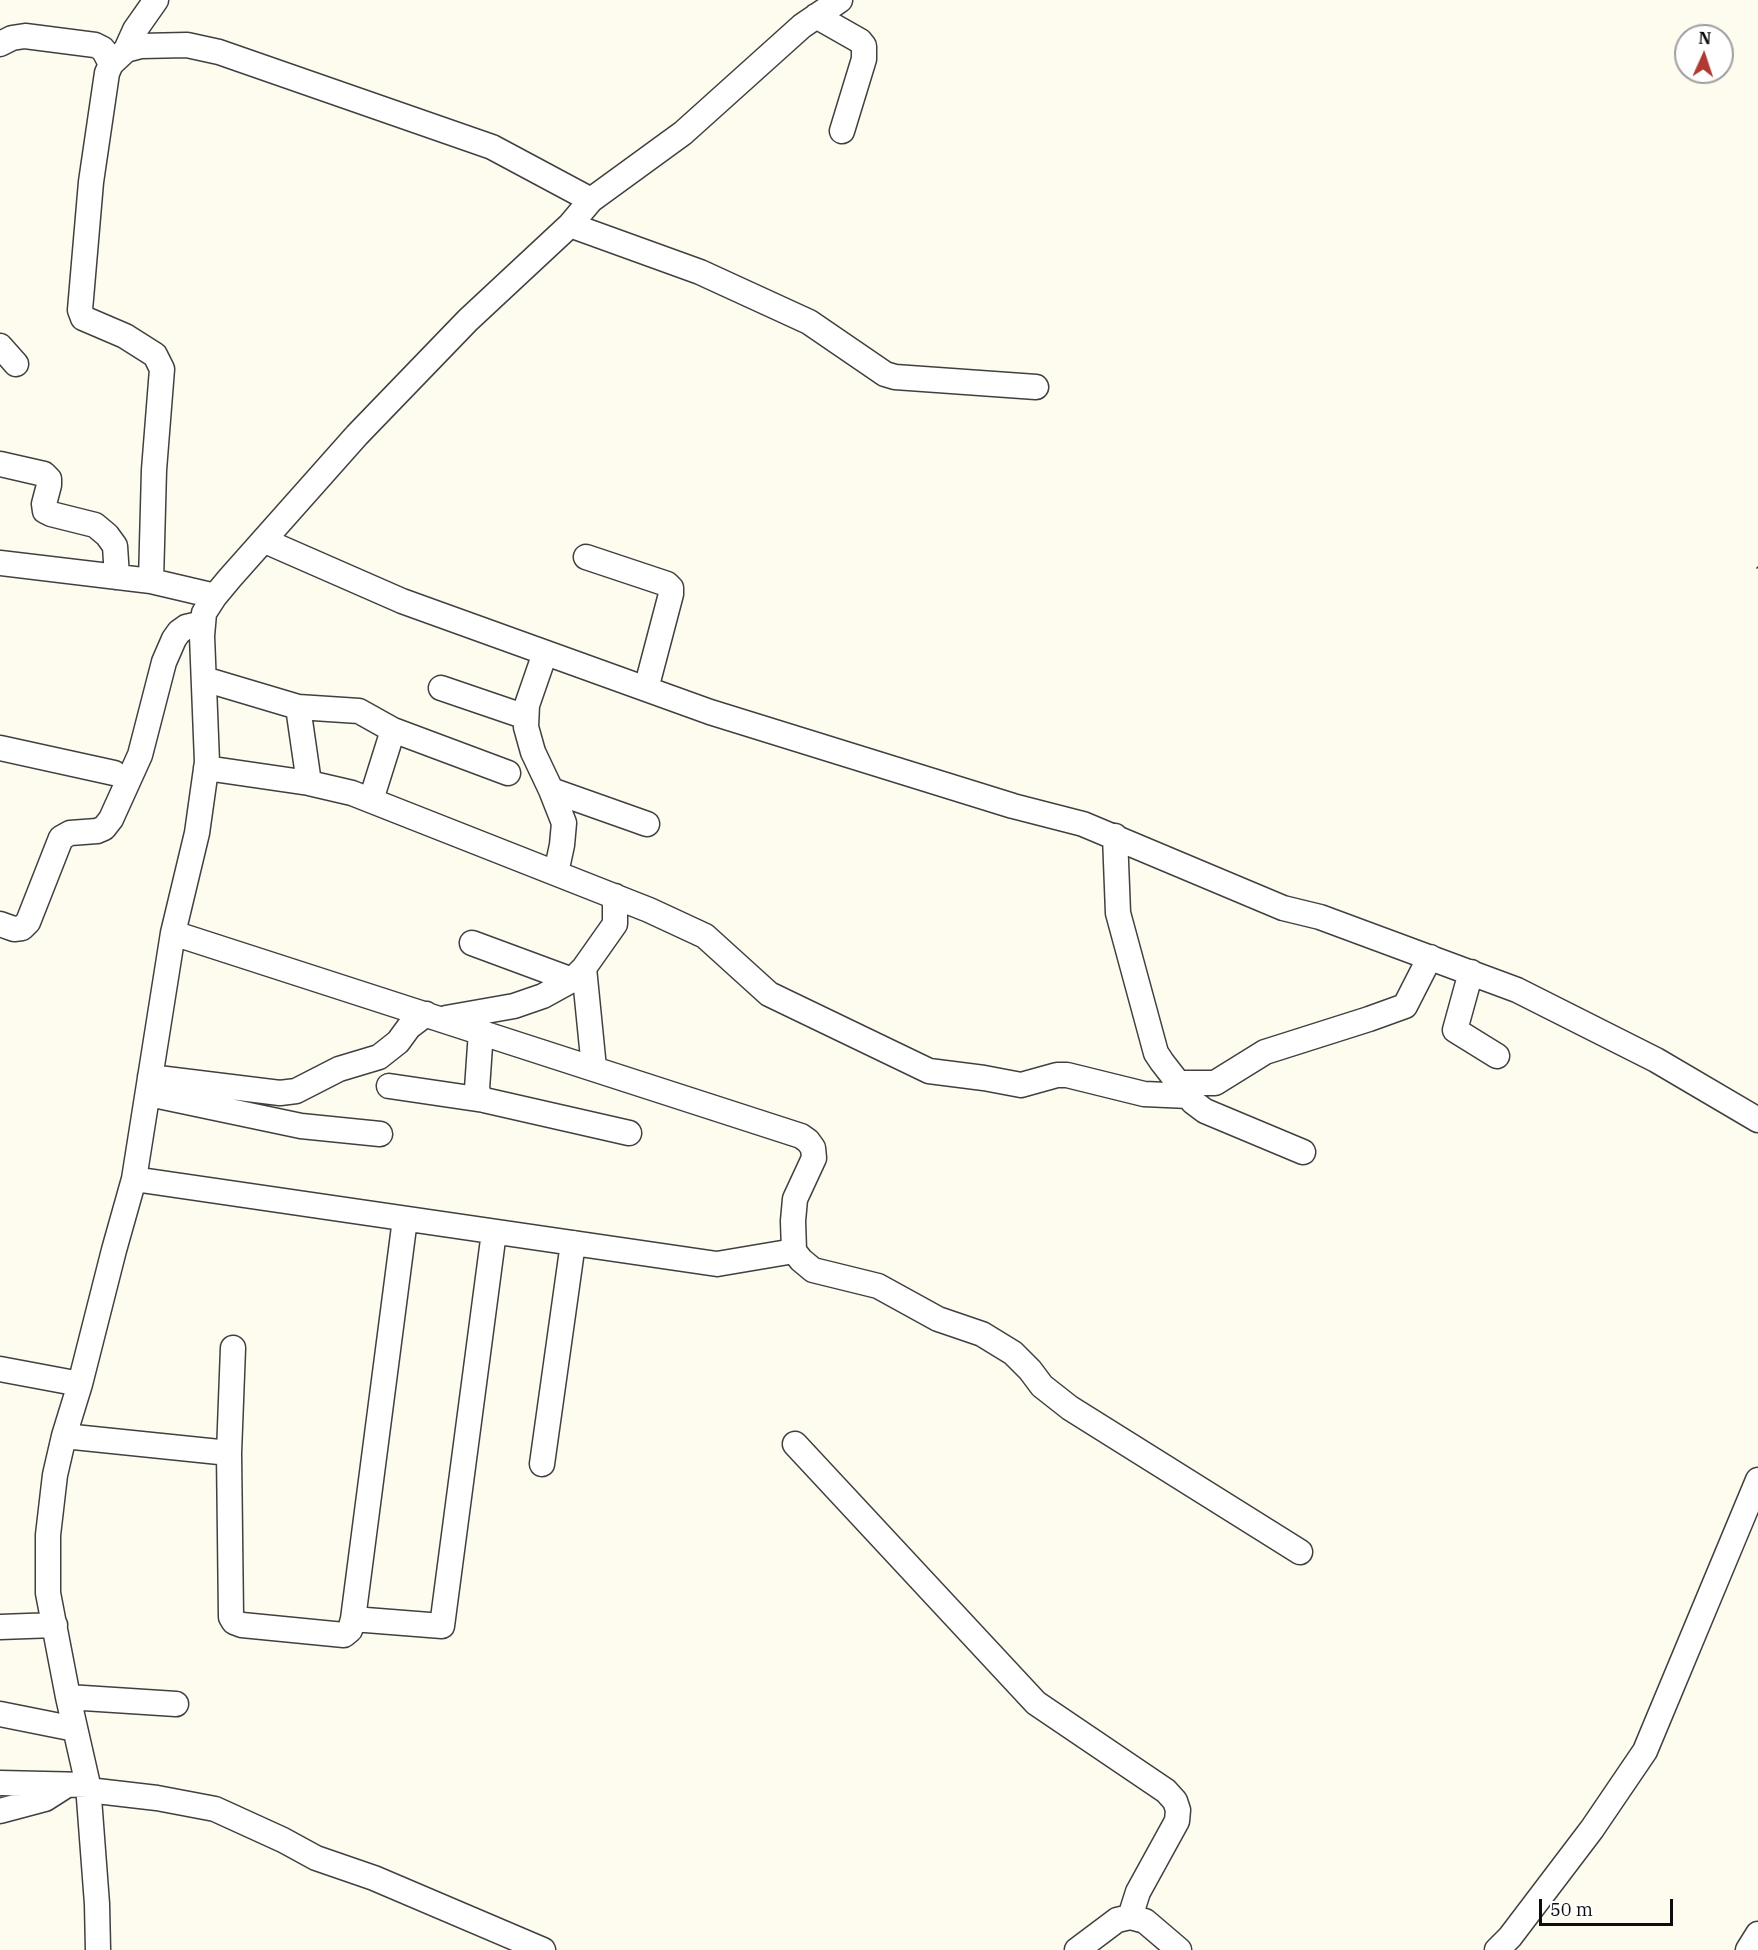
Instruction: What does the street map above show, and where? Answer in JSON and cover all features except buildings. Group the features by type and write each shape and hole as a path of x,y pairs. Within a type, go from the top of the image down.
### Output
{"street":[{"path":"151,581 154,470 162,369 155,355 125,336 83,318 80,310 91,182 107,73 156,0"},
{"path":"98,1950 97,1904 75,1729 48,1593 48,1535 55,1475 64,1436 134,1179 173,933 197,833 206,768 204,613 215,596 357,435 452,336 570,225 591,200 683,133 802,26 840,0"},
{"path":"816,16 860,41 864,46 864,59 842,131"},
{"path":"0,44 12,38 25,36 95,45 119,57"},
{"path":"119,57 141,46 187,45 219,52 492,147 591,200"},
{"path":"570,225 700,272 798,317 817,327 885,374 896,377 1036,387"},
{"path":"0,346 16,364"},
{"path":"0,464 44,474 49,479 44,504 45,511 95,525 107,535 115,546 117,577"},
{"path":"265,541 402,601 710,712 1013,806 1083,824 1272,904 1320,917 1471,972 1517,990 1656,1060 1758,1120"},
{"path":"586,557 671,588 646,689"},
{"path":"0,563 151,581 215,596"},
{"path":"0,924 14,929 22,928 28,922 62,838 70,832 97,831 104,828 111,819 140,755 164,662 174,639 186,627 203,623"},
{"path":"545,653 527,705 526,727 533,752 564,822 556,873"},
{"path":"204,679 298,707 359,711 393,730 508,773"},
{"path":"441,687 526,717"},
{"path":"298,707 309,783"},
{"path":"371,800 393,730"},
{"path":"0,748 114,773"},
{"path":"206,768 309,783 352,793 649,910 705,936 769,994 929,1071 1021,1085 1057,1075 1067,1075 1137,1093 1184,1090 1215,1083 1264,1052 1405,1006 1430,957"},
{"path":"551,790 647,824"},
{"path":"1115,836 1118,913 1156,1053 1184,1090 1205,1111 1303,1152"},
{"path":"615,896 615,924"},
{"path":"149,1086 280,1093 296,1090 339,1069 379,1058 398,1042 409,1027 434,1016 514,1006 543,996 578,974 615,924 649,910"},
{"path":"173,933 801,1136 813,1148 814,1158 795,1199 794,1251 813,1270 878,1286 938,1319 982,1334 1013,1353 1042,1386 1070,1408 1300,1552"},
{"path":"472,943 578,974"},
{"path":"1471,972 1455,1030 1497,1056"},
{"path":"578,974 594,1068"},
{"path":"387,1002 398,1042"},
{"path":"481,1031 477,1089 484,1100"},
{"path":"149,1086 301,1126 381,1134"},
{"path":"389,1086 484,1100 629,1133"},
{"path":"134,1179 717,1264 794,1251"},
{"path":"233,1348 229,1452 231,1617 234,1622 242,1625 344,1635 350,1630 353,1619 405,1219"},
{"path":"353,1619 442,1626 494,1232"},
{"path":"542,1464 573,1243"},
{"path":"0,1369 80,1384"},
{"path":"64,1436 229,1452"},
{"path":"795,1444 1036,1703 1166,1791 1175,1801 1178,1810 1177,1821 1138,1892 1130,1917"},
{"path":"1497,1950 1592,1829 1645,1751 1758,1480"},
{"path":"0,1627 55,1625"},
{"path":"68,1697 176,1704"},
{"path":"0,1714 75,1729"},
{"path":"0,1783 81,1786 215,1809 316,1858 374,1878 543,1950"},
{"path":"0,1811 45,1799 81,1786"},
{"path":"1077,1950 1117,1920 1130,1917 1145,1921 1179,1950"},
{"path":"1748,1950 1758,1934"}]}
